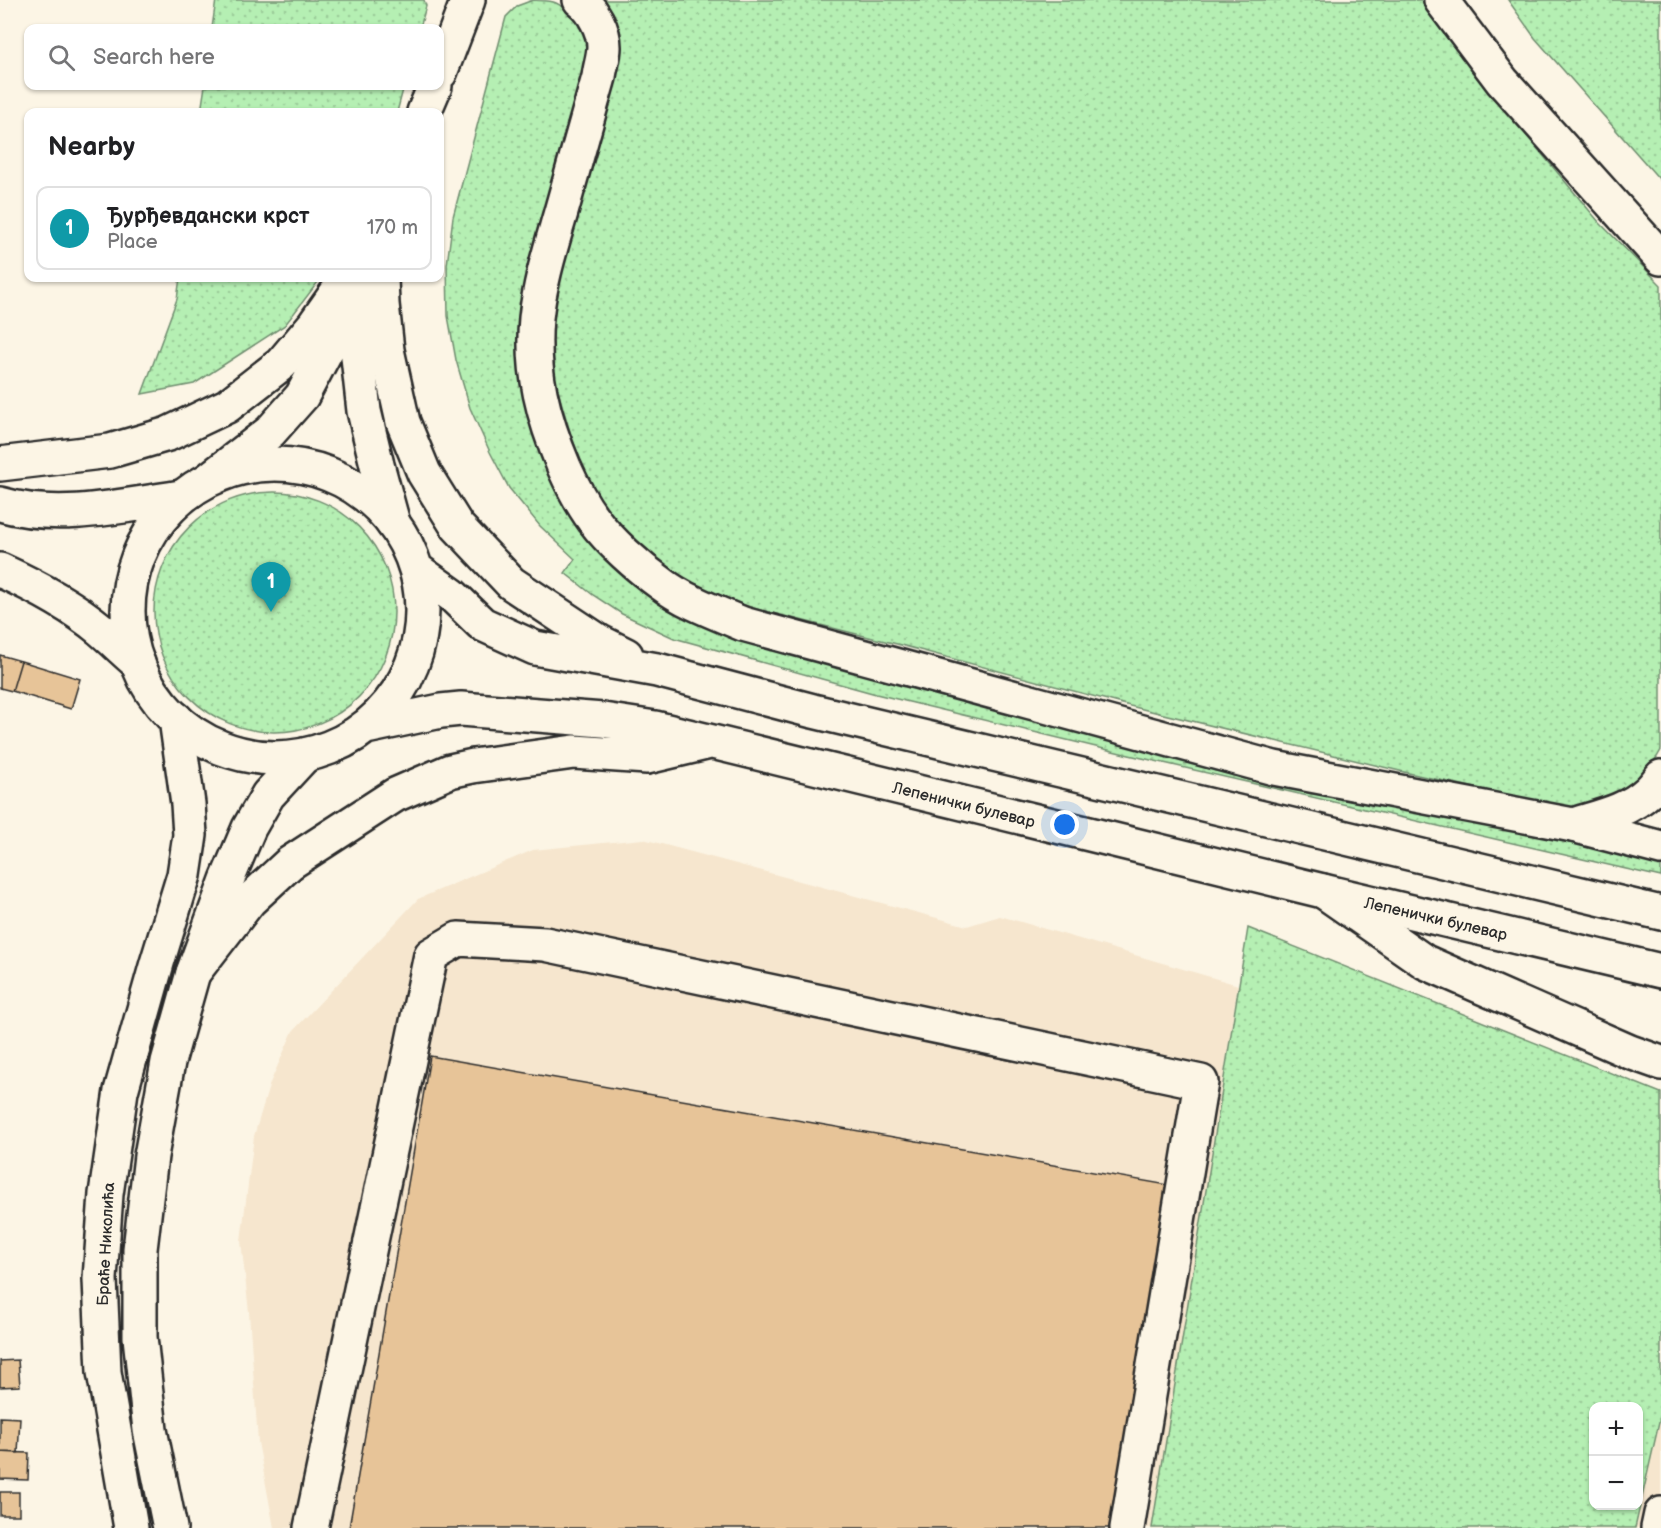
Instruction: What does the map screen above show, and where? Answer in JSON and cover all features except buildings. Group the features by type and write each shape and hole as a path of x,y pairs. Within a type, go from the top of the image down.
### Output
{"main road":[{"path":"444,63 468,0"},
{"path":"580,0 593,15 604,47 599,77 543,276 536,316 534,350 537,383 545,417 573,486 593,519 627,556 663,585 743,624 1274,768 1573,825 1661,848"},
{"path":"1441,0 1502,81 1661,258"},
{"path":"426,108 433,90"},
{"path":"0,464 110,451 168,434 227,406 281,364 314,325 344,282"},
{"path":"212,477 251,465 291,464 311,468 348,483 373,501 403,537 417,570 422,594 423,619 419,644 400,690 384,710 366,727 338,745 305,755 259,758 214,745 194,734 176,719 153,693 138,663 132,646 128,618 129,591 138,556 151,531 167,510 181,497 212,477 270,432 302,396 330,343 356,282"},
{"path":"370,282 358,357 364,411 393,523"},
{"path":"381,282 387,350 404,422 424,473 457,526 511,583 600,642 657,670"},
{"path":"0,504 42,512 93,509 181,497"},
{"path":"0,570 30,583 63,603 98,628 138,663"},
{"path":"417,570 452,596 482,624 536,648 657,670 824,714 1661,913"},
{"name":"Лепенички булевар","path":"366,727 461,709 603,720 655,728 1661,971"},
{"name":"Браће Николића","path":"131,1528 104,1372 100,1279 106,1194 121,1091 184,875 190,835 176,719"},
{"path":"193,973 249,901 290,863 395,795 450,771 473,766 574,752 646,757 711,742"},
{"path":"170,1528 150,1430 140,1337 140,1249 151,1156 168,1062 193,973 227,880 249,828 268,795 305,755"},
{"path":"1573,825 1609,814 1635,802 1648,792 1661,777"},
{"path":"1323,891 1425,962 1629,1052 1661,1063"},
{"path":"311,1528 431,955 458,939 545,944 1201,1082 1127,1528"},
{"path":"1659,1528 1661,1514"}],"shaded area":[{"path":"643,839 967,926 1000,916 1238,985 1152,1528 274,1528 258,1442 249,1312 241,1241 254,1136 270,1083 293,1031 418,899 533,850"},
{"path":"1661,1414 1661,1528 1635,1528 1639,1510 1643,1510 1643,1493"}],"green space":[{"path":"216,0 424,0 426,6 421,24 213,24"},
{"path":"533,0 556,3 568,10 578,21 584,34 587,54 584,74 527,270 519,316 520,365 527,411 540,453 561,498 650,592 1661,860 1661,877 1129,755 876,694 674,638 622,614 593,595 565,573 575,559 540,526 509,488 490,452 470,408 456,360 448,316 447,265 453,217 506,17 517,6"},
{"path":"602,0 1421,0 1500,104 1599,222 1661,285 1661,750 1657,757 1642,774 1619,793 1596,802 1565,808 1130,706 760,610 725,599 679,578 634,543 605,507 585,473 555,381 551,347 556,272 617,35 607,6"},
{"path":"1508,0 1661,0 1661,181 1535,38"},
{"path":"204,90 403,90 398,108 202,108"},
{"path":"179,282 318,282 285,325 194,384 142,394 177,299"},
{"path":"262,492 286,492 309,497 331,506 359,527 374,545 385,566 392,589 394,612 392,635 385,658 374,679 359,697 331,718 309,727 286,732 262,732 239,727 217,718 198,705 181,688 168,669 159,647 154,624 154,600 159,577 168,555 181,536 198,519 217,506 239,497"},
{"path":"1248,928 1661,1093 1661,1414 1643,1493 1643,1402 1589,1402 1589,1510 1639,1510 1635,1528 1152,1528"}],"place":[{"name":"Ђурђевдански крст","path":"271,612"}]}
